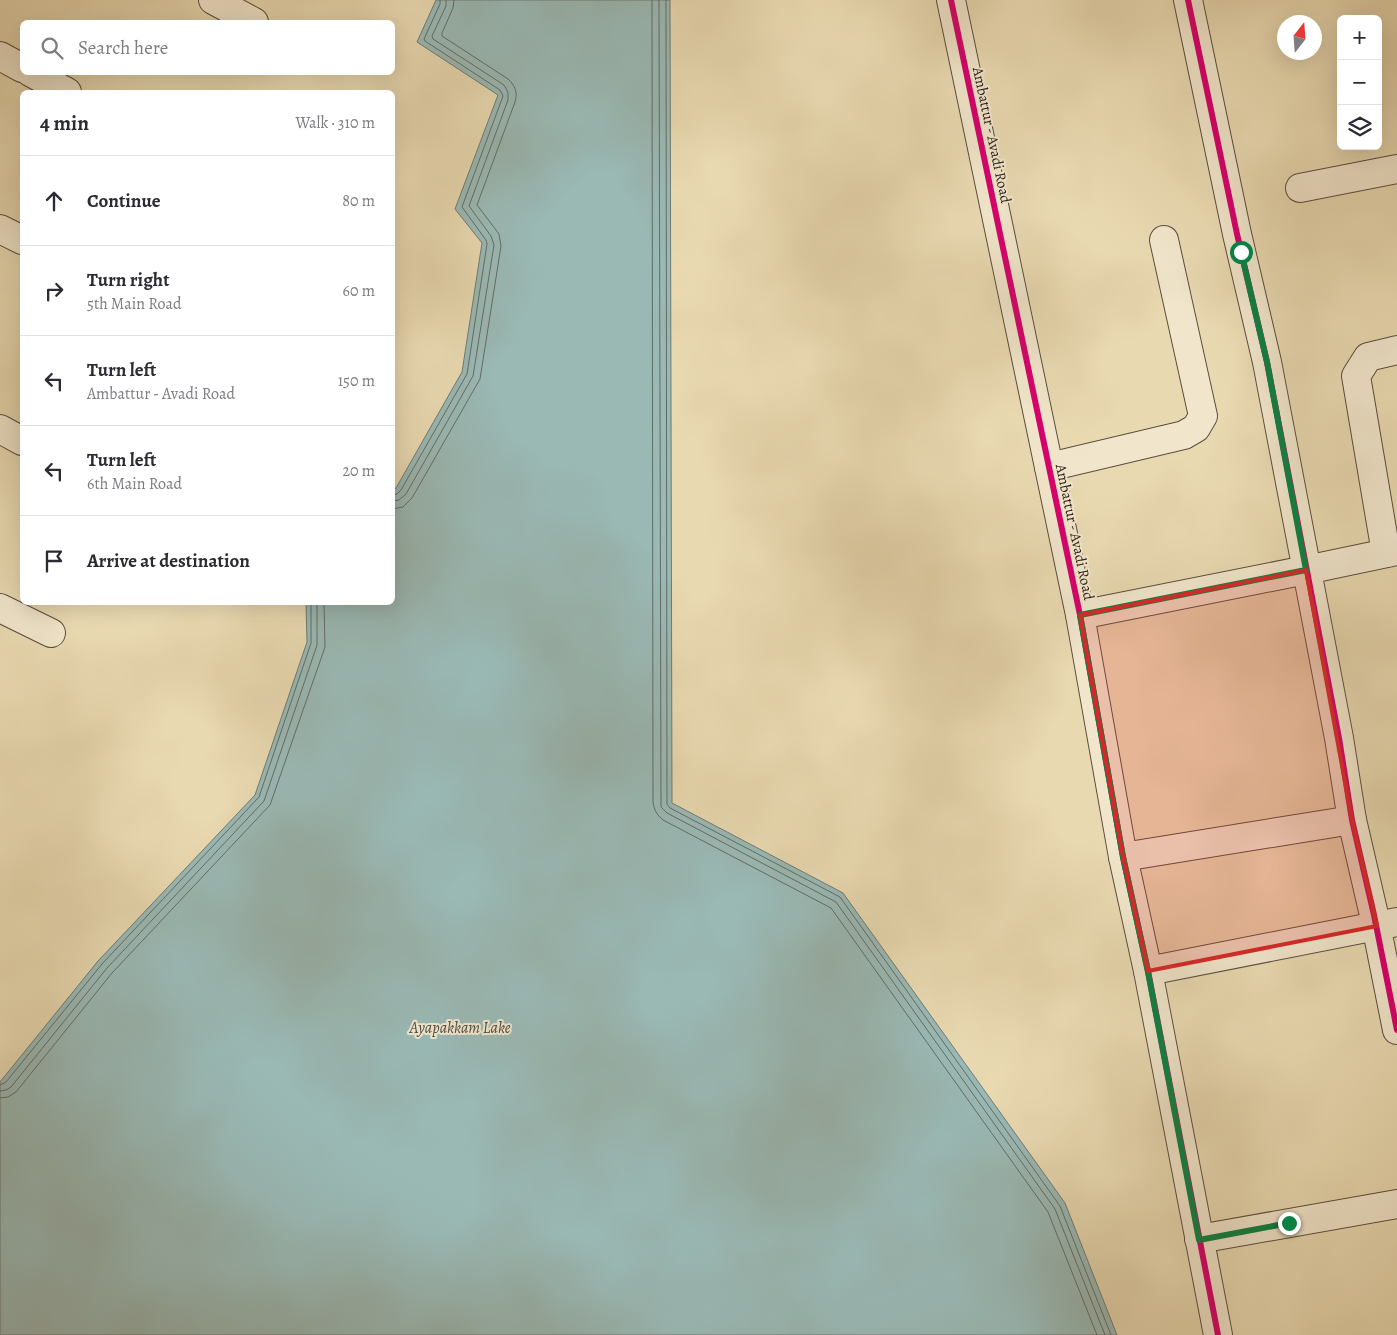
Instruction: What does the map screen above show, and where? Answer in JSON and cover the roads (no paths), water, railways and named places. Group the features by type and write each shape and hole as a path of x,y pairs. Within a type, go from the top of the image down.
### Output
{"street":[{"path":"213,0 250,20"},
{"name":"Ambattur - Avadi Road","path":"951,0 1080,615 1123,857 1148,972 1218,1335"},
{"path":"1188,0 1237,234 1267,362 1339,738 1352,820 1387,924 1397,1030"},
{"path":"0,56 20,67"},
{"path":"36,75 63,90"},
{"path":"1300,188 1397,169"},
{"path":"0,228 20,239"},
{"path":"1049,467 1184,436 1196,428 1203,416 1164,240"},
{"path":"1080,615 1391,552 1356,376 1368,357 1397,350"},
{"path":"0,430 20,440"},
{"path":"0,608 51,633"},
{"path":"1123,857 1352,820"},
{"path":"1148,972 1387,924"},
{"path":"1199,1240 1397,1204"}],"water":[{"name":"Ayapakkam Lake","path":"436,0 670,0 672,803 843,893 1065,1203 1117,1335 0,1335 0,1082 98,961 255,795 307,642 306,605 395,605 395,489 462,372 482,243 455,209 498,95 417,42"}]}
